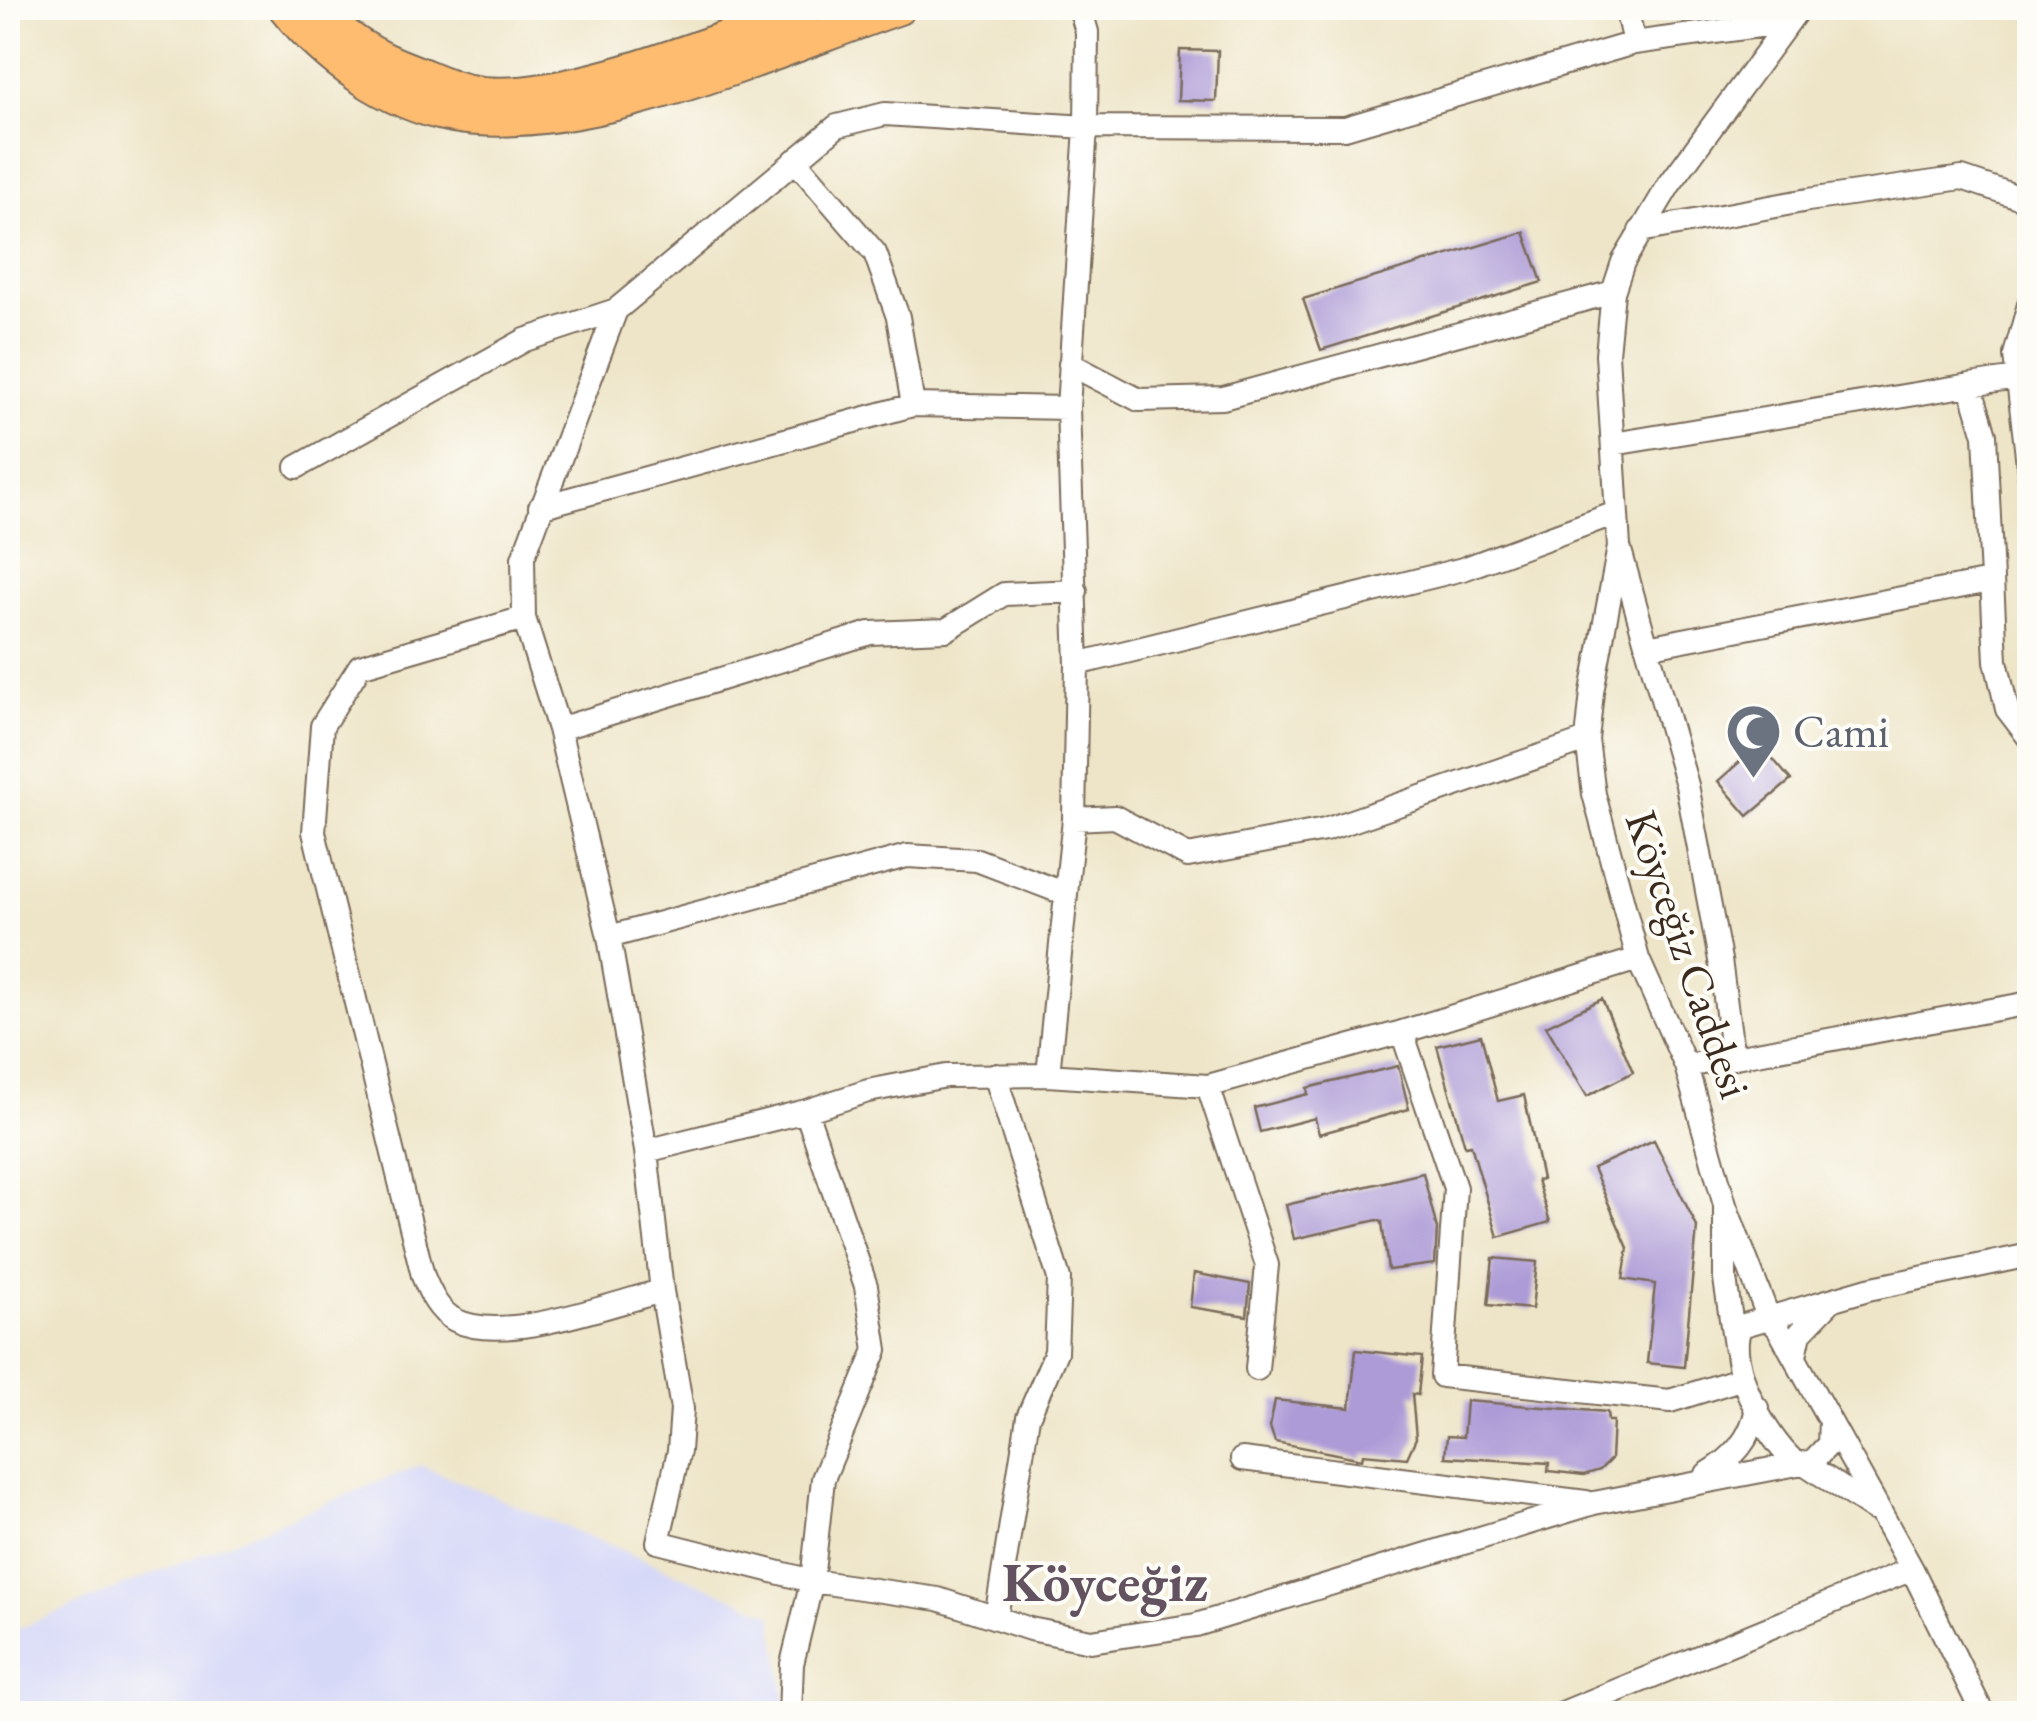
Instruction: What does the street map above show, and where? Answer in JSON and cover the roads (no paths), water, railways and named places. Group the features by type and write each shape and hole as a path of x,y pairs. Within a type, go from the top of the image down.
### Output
{"highway":[{"path":"285,8 310,40 369,85 452,116 539,118 608,107 899,8"},
{"path":"317,8 332,26 392,63 470,92 555,89 667,57 807,8"}],"street":[{"path":"1048,1075 1074,819 1076,591 1068,408 1086,127 1087,32 1080,8"},
{"path":"1626,8 1634,43"},
{"path":"298,467 525,340 616,310 837,126 886,114 1086,127 1345,128 1634,43 1794,15"},
{"name":"Köyceğiz Caddesi","path":"1794,15 1640,230 1613,292 1607,354 1619,547 1598,646 1588,740 1605,847 1638,959 1686,1066 1725,1205 1768,1319 1795,1356 1830,1421"},
{"path":"795,160 875,253 898,317 913,406"},
{"path":"1640,230 1962,178 2030,201"},
{"path":"1070,364 1139,400 1223,398 1613,292"},
{"path":"2030,300 2015,355 2030,481"},
{"path":"616,310 522,558 524,618 559,728 610,936 646,1150 662,1291 682,1409 679,1451 658,1542 812,1581 938,1599 1091,1641 1196,1625 1594,1503 1800,1462 1826,1450 1830,1421"},
{"path":"1613,444 2017,378"},
{"path":"1970,386 1985,435 1996,661 2007,709 2030,739"},
{"path":"540,507 913,406 1068,408"},
{"path":"1077,664 1463,569 1616,513"},
{"path":"1619,547 1687,785 1720,960 1732,1058"},
{"path":"1647,647 1990,581"},
{"path":"559,728 870,633 946,630 1004,594 1076,591"},
{"path":"524,618 360,666 322,726 314,832 423,1276 433,1300 453,1319 488,1330 662,1291"},
{"path":"1074,819 1115,817 1188,856 1324,830 1588,740"},
{"path":"610,936 907,856 977,860 1066,894"},
{"path":"646,1150 806,1111 868,1091 946,1076 1048,1075 1208,1086 1402,1032 1638,959"},
{"path":"1686,1066 2030,1003"},
{"path":"1402,1032 1455,1188 1442,1376 1670,1401 1743,1378"},
{"path":"995,1076 1058,1278 1056,1352 1028,1418 996,1618"},
{"path":"1208,1086 1267,1265 1257,1370"},
{"path":"790,1714 792,1664 812,1581 823,1479 876,1350 866,1286 806,1111"},
{"name":"Köyceğiz Caddesi","path":"1725,1205 1725,1279 1743,1378 1775,1440 1800,1462"},
{"path":"1736,1346 1741,1326 1757,1318 1768,1319 1836,1297 2030,1255"},
{"path":"1795,1356 1796,1343 1808,1323 1836,1297"},
{"path":"1696,1480 1741,1446 1754,1425 1757,1408"},
{"path":"1830,1421 1912,1570 1983,1714"},
{"path":"1242,1459 1594,1503"},
{"path":"1800,1462 1880,1514"},
{"path":"1560,1714 1912,1570"}],"place":[{"name":"Cami","path":"1754,780"}],"district":[{"name":"Köyceğiz","path":"1105,1581"}]}
